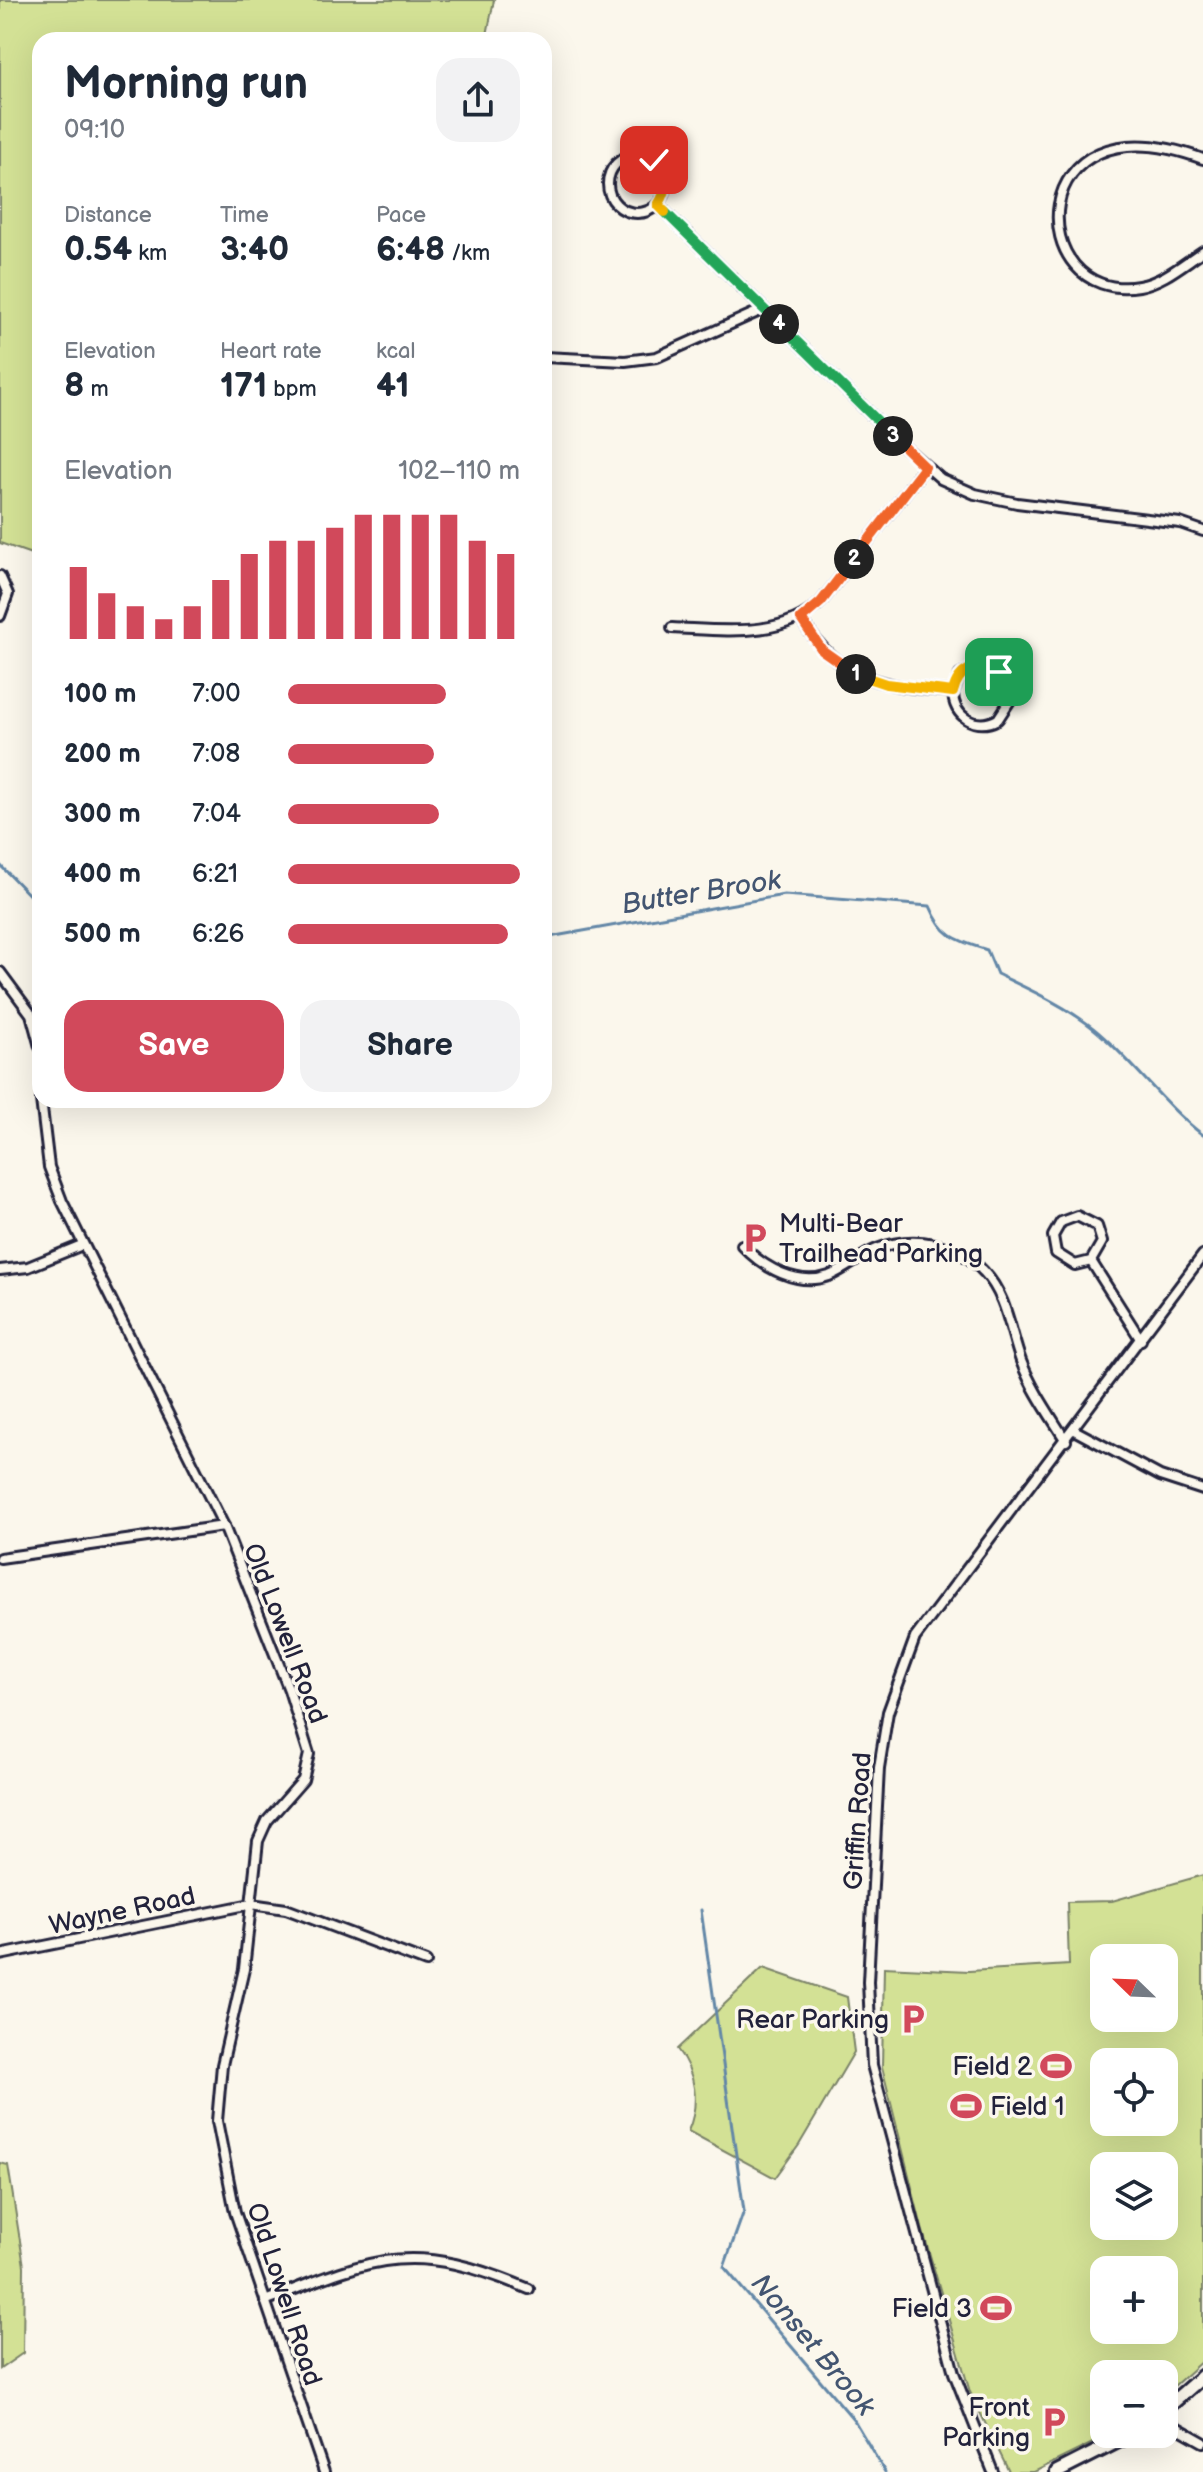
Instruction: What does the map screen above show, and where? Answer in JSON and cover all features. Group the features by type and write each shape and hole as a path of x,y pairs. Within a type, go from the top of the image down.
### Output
{"main road":[{"path":"1178,2398 1203,2376"},
{"path":"1062,2471 1106,2448"}],"street":[{"path":"1203,159 1173,149 1147,145 1103,150 1086,159 1066,181 1057,219 1064,248 1075,264 1108,284 1147,284 1203,251"},
{"path":"635,155 645,156 662,168 667,187 658,205 642,213 632,213 616,205 608,188 608,178 618,162 635,155"},
{"path":"658,205 925,467 958,487 994,499 1180,523 1203,531"},
{"path":"552,357 625,361 657,357 764,309"},
{"path":"672,628 740,630 782,625 801,619 821,602 925,467"},
{"path":"0,576 8,594 0,616"},
{"path":"801,619 822,650 858,675 886,684 953,692"},
{"path":"982,666 1004,676 1011,699 998,719 981,724 960,714 953,692 960,675 982,666"},
{"path":"0,972 32,1018"},
{"name":"Old Lowell Road","path":"42,1108 49,1167 82,1245 224,1526 289,1690 309,1754 303,1780 267,1821 258,1841 244,1969 222,2065 217,2121 235,2212 324,2472"},
{"path":"1077,1216 1097,1226 1102,1242 1091,1261 1075,1265 1059,1258 1053,1242 1061,1222 1077,1216"},
{"path":"742,1245 760,1262 778,1272 812,1279 828,1276 879,1248 896,1243 930,1243 959,1253 984,1272 999,1294 1029,1378 1066,1441"},
{"path":"0,1270 28,1267 82,1245"},
{"name":"Griffin Road","path":"993,2472 954,2373 876,2090 868,1982 878,1782 888,1712 915,1638 1203,1255"},
{"path":"1091,1261 1141,1340"},
{"path":"1074,1430 1160,1476 1203,1490"},
{"path":"0,1558 224,1526"},
{"path":"251,1904 286,1909 426,1962"},
{"name":"Wayne Road","path":"0,1955 251,1904"},
{"path":"265,2301 366,2263 404,2257 446,2261 529,2289"},
{"path":"1178,2428 1203,2442"}],"green space":[{"path":"0,0 494,0 488,32 32,32 32,554 0,543"},
{"path":"1203,1875 1203,2360 1178,2382 1178,2360 1090,2360 1090,2444 1034,2472 1009,2472 970,2392 922,2228 882,2067 884,1967 969,1971 1069,1965 1067,1902 1112,1901"},
{"path":"763,1968 847,1997 854,2052 799,2145 775,2178 688,2131 694,2110 694,2088 688,2068 677,2049"},
{"path":"0,2163 8,2165 24,2266 23,2353 0,2369"}],"waterway":[{"name":"Butter Brook","path":"0,865 32,898"},
{"name":"Butter Brook","path":"552,937 784,895 930,906 940,925 952,936 987,950 997,974 1059,1005 1093,1028 1203,1135"},
{"name":"Nonset Brook","path":"701,1910 744,2211 724,2267 854,2420 885,2472"}],"place":[{"name":"Multi-Bear Trailhead Parking","path":"755,1238"},
{"name":"Rear Parking","path":"913,2019"},
{"name":"Field 2","path":"1056,2066"},
{"name":"Field 1","path":"966,2106"},
{"name":"Field 3","path":"996,2308"},
{"name":"Front Parking","path":"1054,2422"}],"route":[{"path":"654,160 662,168 667,187 658,205 925,467 821,602 801,619 814,639 822,650 846,669 886,684 953,692 960,675 970,668 982,666 999,672"}]}
